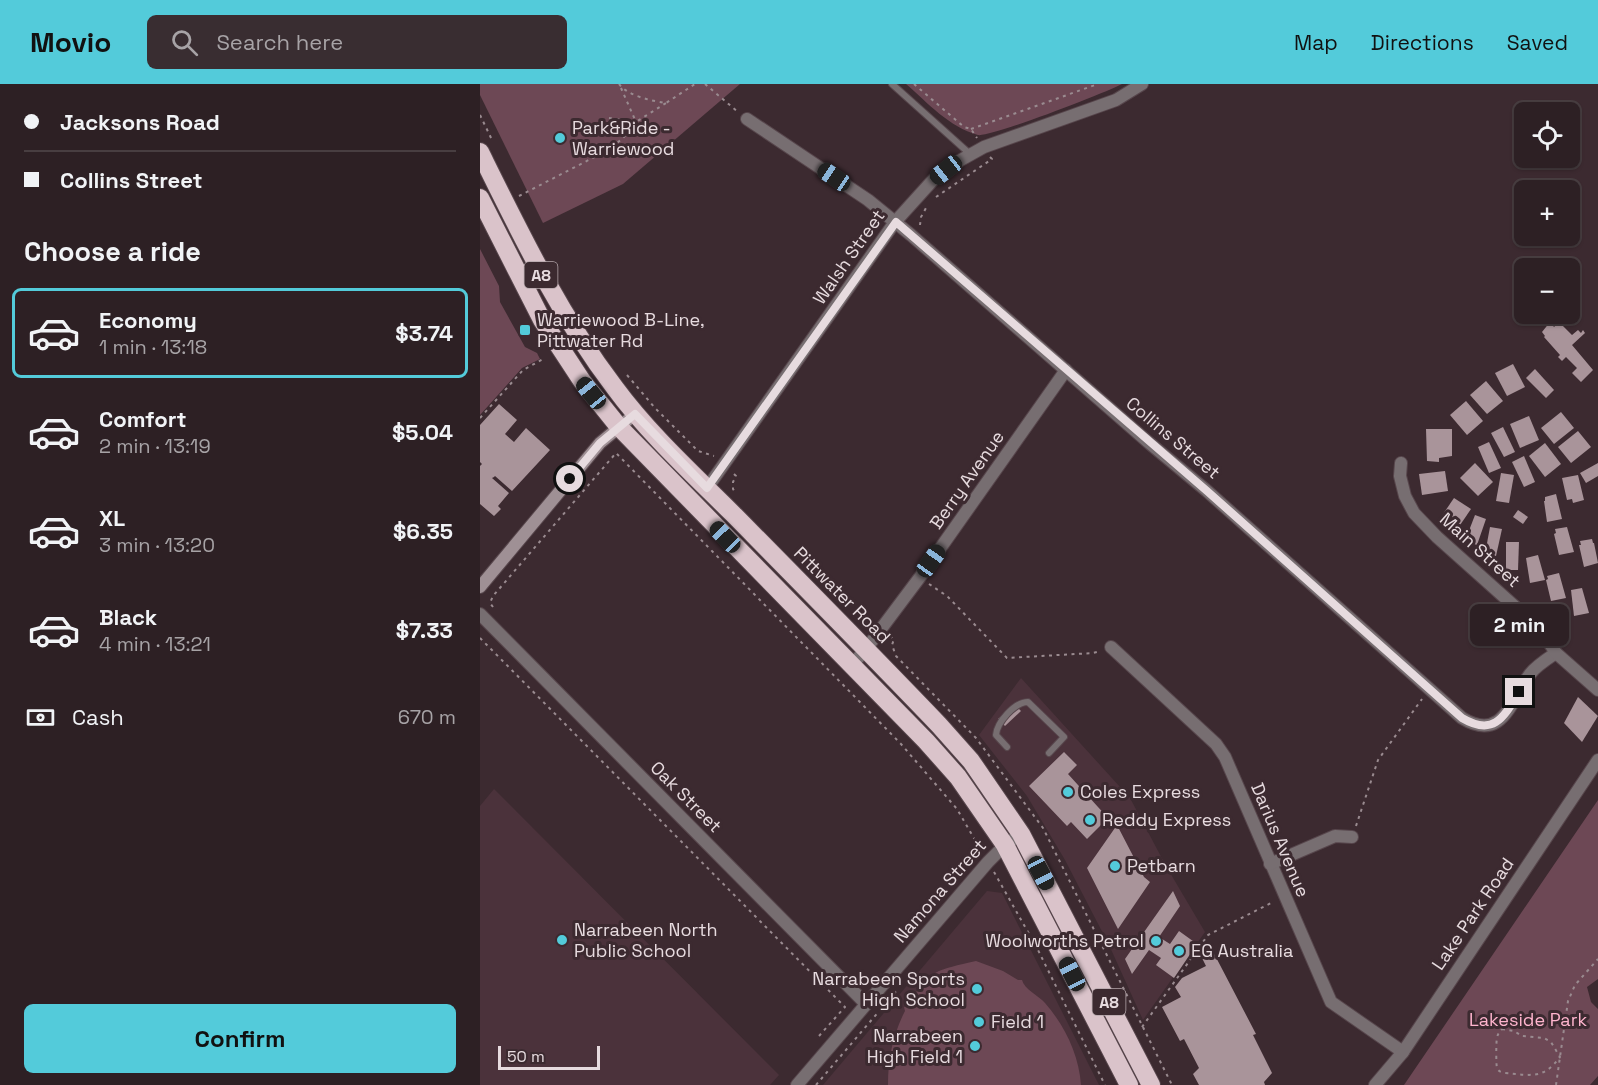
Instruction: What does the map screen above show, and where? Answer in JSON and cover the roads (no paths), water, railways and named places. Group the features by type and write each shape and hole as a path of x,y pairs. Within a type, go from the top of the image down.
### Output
{"highway":[{"name":"Pittwater Road","path":"480,152 538,270 560,308 635,414 939,725 971,761 1021,834 1152,1085"},
{"name":"A8","path":"480,198 542,320 582,381 619,427 926,741 958,777 1005,845 1129,1085"}],"street":[{"name":"Walsh Street","path":"707,488 896,222 933,180 971,154 1018,134 1116,100 1142,84"},
{"name":"Collins Street","path":"747,119 868,200 896,222 1207,491 1462,718 1484,727 1496,723 1508,712 1531,672 1556,653"},
{"name":"Berry Avenue","path":"851,666 866,650 920,577 1066,370"},
{"path":"480,587 600,443 635,414"},
{"name":"Main Street","path":"1401,463 1400,476 1414,513 1437,537 1540,628 1556,653"},
{"name":"Oak Street","path":"480,614 866,1004"},
{"name":"Darius Avenue","path":"1111,647 1216,744 1225,757 1331,1002 1402,1052"},
{"path":"1556,653 1598,690"},
{"name":"Lake Park Road","path":"1375,1085 1402,1052 1598,760"},
{"name":"Namona Street","path":"797,1085 988,862 1005,845 1021,834"},
{"path":"1270,864 1335,836 1352,837"}],"lane":[{"path":"892,84 971,154"},
{"path":"1007,747 996,735 998,727 1019,704 1028,702 1064,737 1049,753"}],"place":[{"name":"Park&Ride - Warriewood","path":"560,138"},
{"name":"Warriewood B-Line, Pittwater Rd","path":"525,330"},
{"name":"Coles Express","path":"1068,792"},
{"name":"Reddy Express","path":"1090,820"},
{"name":"Petbarn","path":"1115,866"},
{"name":"Narrabeen North Public School","path":"562,940"},
{"name":"Woolworths Petrol","path":"1156,941"},
{"name":"EG Australia","path":"1179,951"},
{"name":"Narrabeen Sports High School","path":"977,989"},
{"name":"Field 1","path":"979,1022"},
{"name":"Narrabeen High Field 1","path":"975,1046"}],"park label":[{"name":"Lakeside Park","path":"1528,1020"}]}
